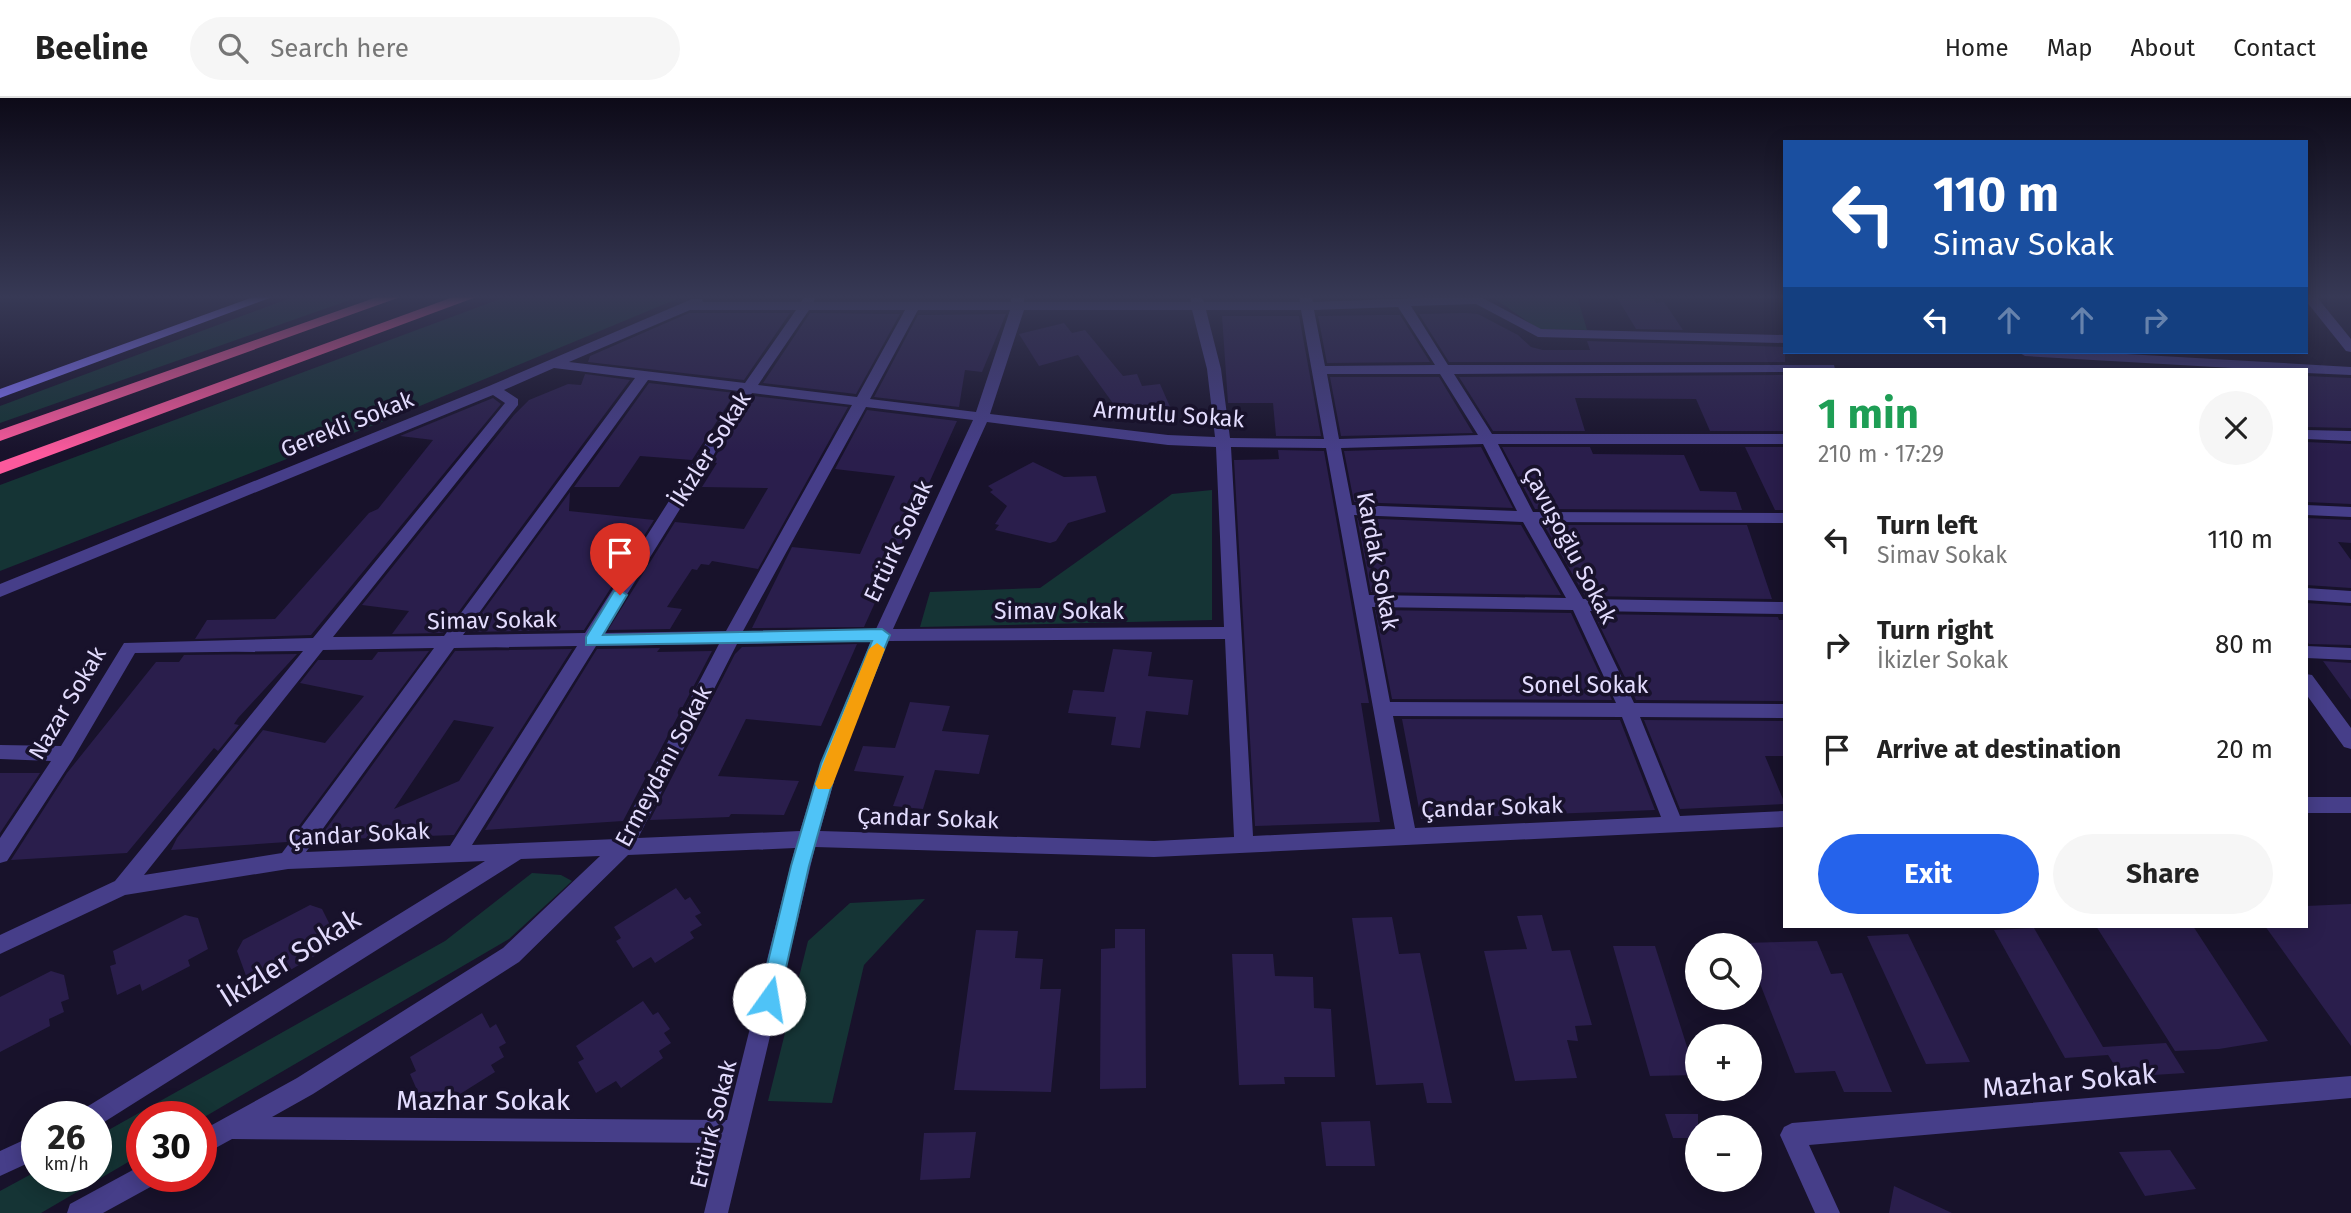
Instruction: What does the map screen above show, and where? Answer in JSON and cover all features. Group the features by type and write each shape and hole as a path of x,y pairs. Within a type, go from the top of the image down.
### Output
{"highway":[{"path":"0,436 249,348"},
{"path":"0,468 329,348"}],"street":[{"path":"0,394 126,348"},
{"name":"Gerekli Sokak","path":"0,591 589,348"},
{"name":"İkizler Sokak","path":"456,854 747,390 776,348"},
{"name":"Ermeydanı Sokak","path":"217,1135 305,1086 511,955 623,847 731,638 892,348"},
{"name":"Ertürk Sokak","path":"716,1213 808,839 830,763 882,635 981,419 1003,348"},
{"path":"1209,348 1214,369 1223,442 1244,844"},
{"name":"Kardak Sokak","path":"1315,348 1385,709 1406,835"},
{"name":"Çavuşoğlu Sokak","path":"1430,348 1488,439 1528,517 1578,604 1627,709 1674,824"},
{"path":"2062,354 2300,368"},
{"path":"2098,356 2106,368"},
{"name":"Armutlu Sokak","path":"554,363 643,377 1168,440 1333,442 1783,439"},
{"path":"2308,368 2351,371"},
{"path":"1319,370 1783,369"},
{"path":"288,861 643,377"},
{"path":"122,887 513,402 495,389"},
{"path":"2308,434 2351,436"},
{"path":"1345,510 1528,517 1783,518"},
{"path":"2308,510 2351,512"},
{"path":"2308,594 2351,597"},
{"path":"1362,601 1783,608"},
{"name":"Simav Sokak","path":"130,647 882,635 1233,633"},
{"name":"Nazar Sokak","path":"0,855 66,754 130,647"},
{"path":"2308,652 2351,654"},
{"path":"2308,683 2351,742"},
{"name":"Sonel Sokak","path":"1385,709 1783,710"},
{"path":"0,752 66,754"},
{"path":"2308,806 2351,805"},
{"name":"Çandar Sokak","path":"0,945 122,887 288,861 808,839 1154,849 1783,819"},
{"name":"İkizler Sokak","path":"112,1104 519,851"},
{"name":"Mazhar Sokak","path":"1828,1213 1791,1135 2351,1087"},
{"name":"Mazhar Sokak","path":"230,1128 737,1132"},
{"path":"0,1164 21,1154"},
{"path":"79,1213 126,1187"}],"green space":[{"path":"156,348 213,348 0,423 0,406"},
{"path":"368,348 559,348 379,423 0,571 0,485"},
{"path":"1212,490 1212,620 920,627 930,592 1040,588 1172,494"},
{"path":"532,873 561,875 572,881 509,939 217,1110 217,1101 160,1101 445,941"},
{"path":"925,899 864,965 832,1103 768,1101 808,941 850,903"},
{"path":"126,1120 126,1163 112,1172 112,1128"},
{"path":"21,1180 21,1192 77,1192 41,1213 0,1213 0,1191"}],"building":[{"path":"608,348 766,348 744,380 588,362 590,356"},
{"path":"786,348 881,348 856,394 763,383"},
{"path":"900,348 992,348 982,372 965,370 959,407 874,397"},
{"path":"1028,348 1100,348 1123,376 1137,374 1142,386 1160,384 1175,418 1148,422 1142,410 1120,413 1078,355 1039,366"},
{"path":"1224,348 1305,348 1321,436 1276,436 1273,403 1228,403"},
{"path":"1324,348 1421,348 1430,362 1327,363"},
{"path":"1440,348 1783,348 1785,354 1785,362 1449,362"},
{"path":"585,374 630,380 443,633 392,634 409,611 362,605 514,415 529,400 568,384 581,385"},
{"path":"1783,375 1783,431 1710,431 1696,399 1575,398 1585,431 1493,431 1459,377"},
{"path":"2308,376 2351,378 2351,428 2308,427"},
{"path":"1330,377 1439,377 1473,433 1341,436"},
{"path":"649,383 735,393 692,460 640,456 619,487 574,487"},
{"path":"753,396 848,407 758,569 712,561 709,565 701,564 697,570 692,569 667,607 682,609 670,629 608,630 675,522 744,529 768,488 702,487 717,463 712,462"},
{"path":"493,398 501,404 311,635 195,639 207,620 275,619 369,513 378,509 433,440 400,436"},
{"path":"867,410 957,421 864,627 752,628 792,547 860,554 895,476 835,469"},
{"path":"2308,442 2351,444 2351,504 2308,502"},
{"path":"1481,447 1513,508 1354,502 1344,451"},
{"path":"1502,447 1590,447 1593,454 1684,455 1700,491 1736,492 1742,510 1535,509"},
{"path":"1745,447 1783,447 1783,510 1775,510"},
{"path":"1278,450 1324,451 1369,703 1361,703 1380,822 1255,826 1234,460 1279,459"},
{"path":"1033,462 1064,477 1096,476 1106,512 1068,523 1056,541 1050,543 995,530 999,525 995,524 1007,506 990,492 993,490 988,486"},
{"path":"570,492 569,511 654,520 584,630 468,632"},
{"path":"1357,518 1521,525 1561,595 1371,592"},
{"path":"2308,518 2351,520 2351,543 2338,542 2351,560 2351,588 2308,585"},
{"path":"1544,525 1747,525 1772,599 1585,596"},
{"path":"2308,603 2351,606 2351,645 2309,644"},
{"path":"1375,610 1571,613 1612,700 1392,699"},
{"path":"1594,614 1778,617 1783,620 1783,701 1636,700"},
{"path":"857,644 821,726 746,719 718,776 799,781 784,815 731,814 729,817 650,820 735,654 742,647"},
{"path":"660,648 657,652 712,651 623,821 485,830 597,649"},
{"path":"572,649 454,835 318,840 455,651","holes":["454,720 494,727 459,781 394,809"]},
{"path":"1113,649 1152,652 1148,676 1193,680 1188,715 1146,711 1140,748 1111,745 1116,717 1068,713 1073,690 1104,692"},
{"path":"429,651 287,842 171,850 177,838 263,730 325,743 364,696 300,683 318,660 372,660 378,652"},
{"path":"297,654 238,718 234,724 239,725 218,751 214,748 127,853 11,860 67,773 156,662 179,662 184,655"},
{"path":"2323,661 2351,663 2351,700"},
{"path":"910,702 950,706 942,731 989,735 979,774 935,770 923,809 893,806 904,776 854,771 863,746 895,748"},
{"path":"1402,719 1620,720 1655,810 1421,819"},
{"path":"1644,720 1783,721 1783,756 1765,756 1783,804 1680,809"},
{"path":"0,773 40,773 0,833"},
{"path":"676,888 685,900 690,897 701,913 695,916 702,925 690,932 694,938 655,963 651,957 633,968 616,941 621,938 614,927"},
{"path":"2351,904 2351,1046 2266,928 2308,928 2308,906"},
{"path":"310,905 322,909 332,929 325,932 329,941 316,948 318,954 273,980 271,973 249,984 237,951 243,940"},
{"path":"185,915 198,918 208,949 188,960 190,966 142,991 140,984 117,995 110,966 116,964 113,951"},
{"path":"1542,915 1552,951 1570,950 1592,1025 1575,1026 1578,1041 1567,1040 1577,1078 1515,1081 1484,951 1527,949 1517,916"},
{"path":"1392,917 1399,954 1420,953 1452,1103 1427,1103 1423,1083 1376,1085 1352,918"},
{"path":"2034,928 2108,1055 2065,1058 1994,930"},
{"path":"2097,928 2194,928 2268,1041 2219,1049 2175,1051"},
{"path":"1115,929 1145,929 1146,1088 1100,1089 1101,949 1115,948"},
{"path":"976,930 1018,931 1015,958 1043,959 1040,989 1061,989 1051,1092 954,1090"},
{"path":"1908,934 1970,1062 1926,1064 1867,936"},
{"path":"1817,941 1831,974 1842,973 1892,1092 1844,1092 1835,1071 1795,1073 1762,989 1762,943"},
{"path":"1613,946 1655,946 1685,1040 1685,1075 1650,1076"},
{"path":"1232,954 1273,954 1275,976 1313,977 1314,1008 1331,1009 1335,1077 1284,1077 1285,1084 1239,1085"},
{"path":"51,971 64,975 69,999 61,1002 64,1012 49,1019 50,1026 0,1052 0,997"},
{"path":"643,1001 653,1015 658,1012 670,1029 664,1033 671,1043 659,1051 663,1058 621,1088 616,1081 596,1093 578,1062 584,1059 576,1046"},
{"path":"482,1013 490,1028 496,1024 506,1043 499,1047 504,1057 491,1065 495,1072 449,1101 446,1094 424,1106 410,1074 416,1071 410,1057"},
{"path":"2166,1043 2185,1073 2122,1077 2103,1047"},
{"path":"1665,1114 1698,1114 1685,1115 1685,1138 1673,1138"},
{"path":"1370,1121 1375,1166 1326,1166 1321,1122"},
{"path":"976,1132 970,1178 920,1180 924,1133"},
{"path":"2170,1150 2196,1189 2145,1196 2119,1152"},
{"path":"1894,1186 1952,1213 1889,1213"}],"slow traffic":[{"path":"824,784 877,649"}],"route":[{"path":"620,595 591,641 882,635 830,763 800,866 769,999"}]}
